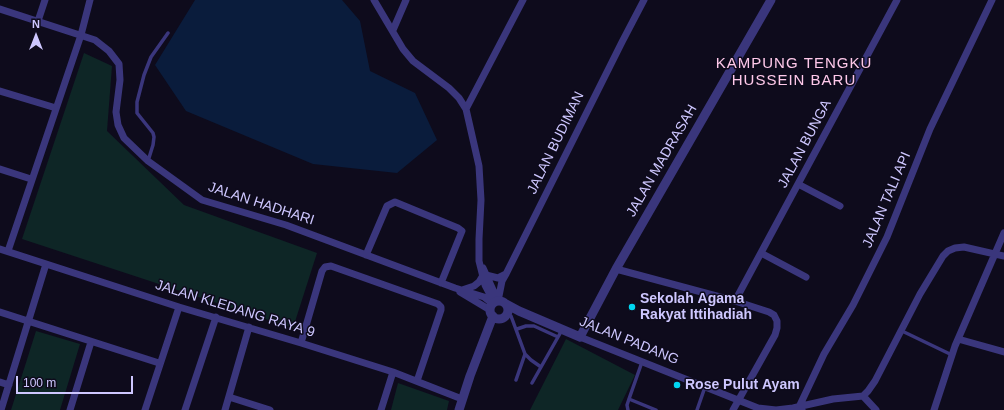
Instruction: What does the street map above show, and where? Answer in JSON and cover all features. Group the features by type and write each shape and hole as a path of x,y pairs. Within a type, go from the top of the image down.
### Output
{"street":[{"path":"38,21 45,0"},
{"path":"8,251 80,35 90,0"},
{"path":"374,0 403,49 413,60 449,88 459,98 466,110 479,166 482,200 479,261 489,294 496,306 508,310 507,316 496,325 487,341 480,349"},
{"path":"393,30 406,0"},
{"path":"466,110 523,0"},
{"name":"JALAN BUDIMAN","path":"496,306 502,281 644,0"},
{"name":"JALAN MADRASAH","path":"580,337 616,269 771,0"},
{"name":"JALAN BUNGA","path":"735,301 897,0"},
{"name":"JALAN TALI API","path":"796,409 824,354 853,305 887,237 930,128 992,0"},
{"name":"JALAN HADHARI","path":"0,9 95,40 109,51 119,64 120,80 116,112 118,125 124,138 148,161 202,200 286,225 458,289 496,306"},
{"path":"0,91 56,108"},
{"path":"0,168 31,179"},
{"path":"798,184 840,206"},
{"path":"366,255 387,206 395,202 462,231 441,283"},
{"path":"934,410 958,339 994,253 1004,233"},
{"path":"876,410 863,396 875,381 927,282 943,256 948,251 955,248 964,247 1004,256"},
{"name":"JALAN KLEDANG RAYA 9","path":"0,249 179,306 301,342 393,372 462,399"},
{"path":"761,253 806,276"},
{"path":"1,410 46,264"},
{"path":"301,342 322,271 325,267 330,266 438,304 441,307 417,381"},
{"path":"616,269 735,301 774,315 777,321 775,335 733,410"},
{"path":"484,276 498,278 506,274"},
{"path":"458,289 474,286 484,276"},
{"path":"144,410 179,306"},
{"path":"459,410 496,306"},
{"name":"JALAN PADANG","path":"546,322 528,317 507,316 498,318 496,306 519,311 546,322 560,333 580,337 737,401 758,408 776,410 796,409 833,399 863,396"},
{"path":"0,312 159,363"},
{"path":"185,410 216,317"},
{"path":"225,410 249,327"},
{"path":"958,339 1004,352"},
{"path":"70,410 91,342"},
{"path":"381,410 393,372"},
{"path":"0,382 9,385"},
{"path":"229,397 270,410"}],"lane":[{"path":"148,161 154,137 152,132 137,114 136,102 144,74 152,57 168,33"},
{"path":"507,316 517,329 525,354 541,367"},
{"path":"517,329 526,326 534,326 560,333 532,383"},
{"path":"901,330 952,355"},
{"path":"516,380 525,354"},
{"path":"628,410 627,405 642,362"},
{"path":"697,410 705,387"},
{"path":"629,399 656,410"}],"green space":[{"path":"84,53 112,66 107,131 184,205 317,253 293,328 22,239"},
{"path":"36,331 80,344 60,410 11,410"},
{"path":"566,339 635,375 618,410 530,410"},
{"path":"398,383 449,401 447,410 391,410"}],"water":[{"path":"195,0 342,0 360,21 370,71 415,93 437,140 397,173 313,164 186,111 155,65"}],"place":[{"name":"Sekolah Agama Rakyat Ittihadiah","path":"632,307"},
{"name":"Rose Pulut Ayam","path":"677,385"}],"district":[{"name":"KAMPUNG TENGKU HUSSEIN BARU","path":"794,72"}]}
